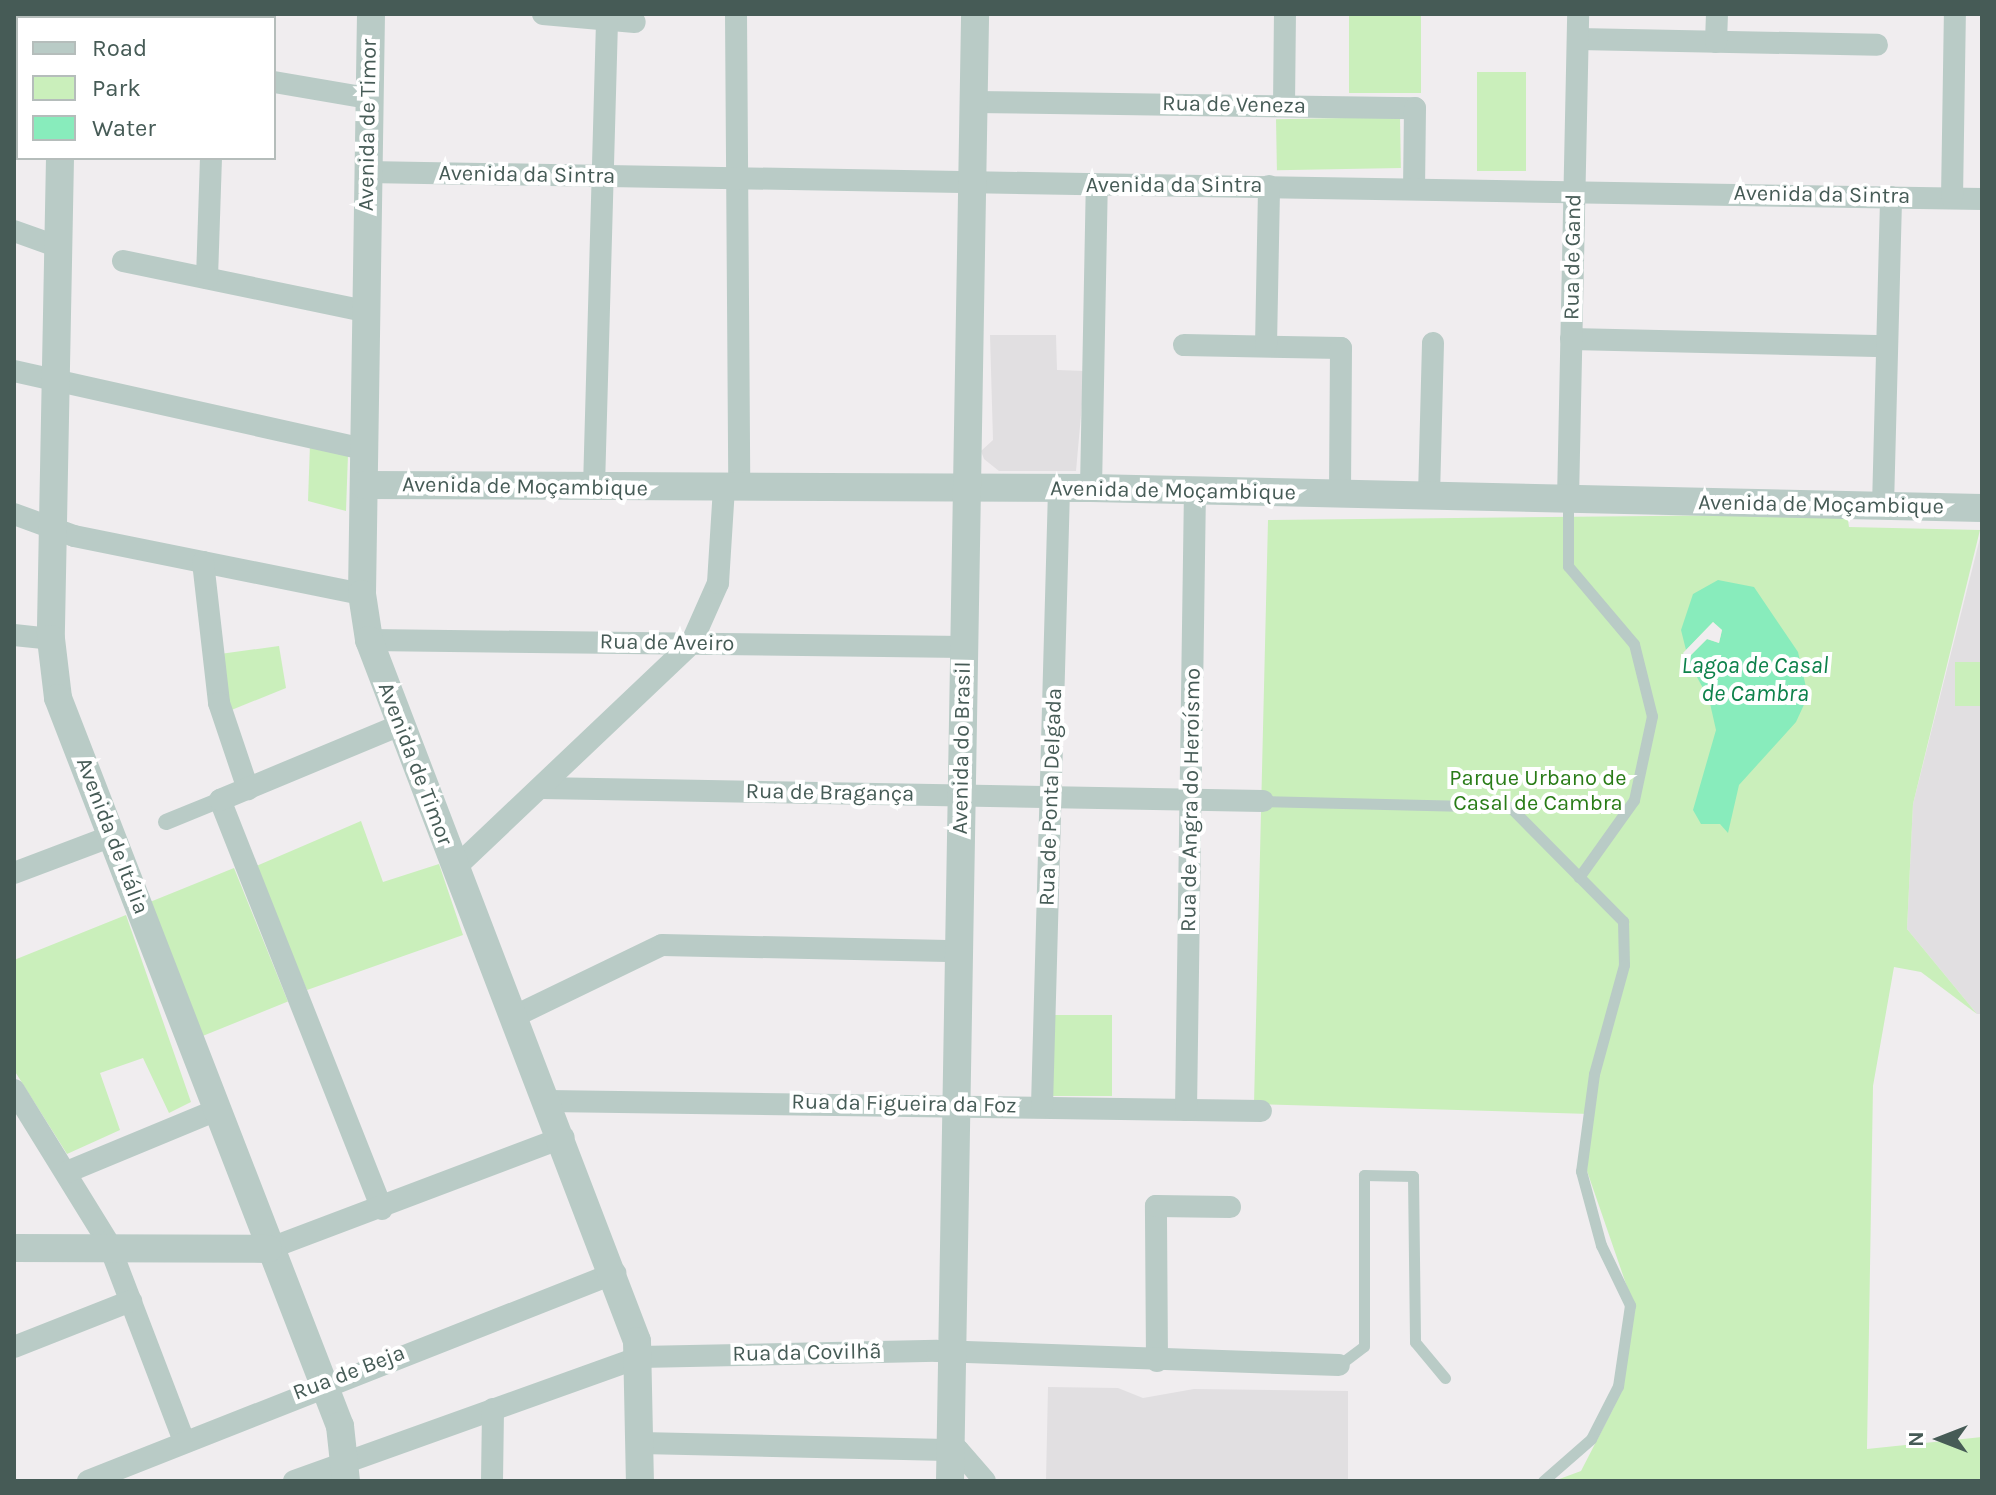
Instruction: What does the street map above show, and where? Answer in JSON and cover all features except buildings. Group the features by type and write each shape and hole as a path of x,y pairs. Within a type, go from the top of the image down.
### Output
{"street":[{"name":"Avenida de Timor","path":"371,14 362,594 369,640 398,726 564,1137 615,1273 640,1357 640,1481"},
{"path":"543,14 635,22"},
{"path":"456,867 691,644 718,583 732,488 737,181 736,14"},
{"name":"Avenida do Brasil","path":"950,1481 975,14"},
{"path":"1284,106 1285,14"},
{"name":"Rua de Gand","path":"1568,500 1578,14"},
{"path":"1716,42 1717,14"},
{"path":"1952,198 1955,14"},
{"path":"594,487 607,20"},
{"path":"1578,39 1877,45"},
{"path":"276,82 368,98"},
{"name":"Rua de Veneza","path":"974,102 1415,108 1414,188"},
{"name":"Avenida de Itália","path":"60,160 51,639 58,698 268,1249 323,1382 346,1471"},
{"path":"207,278 211,160"},
{"name":"Avenida da Sintra","path":"367,172 737,181 1414,188 1982,199"},
{"path":"1091,488 1097,185"},
{"path":"1266,346 1269,186"},
{"path":"1883,506 1891,197"},
{"path":"14,231 59,247"},
{"path":"123,261 364,311"},
{"path":"1571,339 1887,346"},
{"path":"1429,496 1433,343"},
{"path":"1184,345 1341,348 1340,493"},
{"path":"14,371 363,449"},
{"name":"Avenida de Moçambique","path":"364,485 1091,488 1982,508"},
{"name":"Rua de Ponta Delgada","path":"1042,1106 1059,489"},
{"name":"Rua de Angra do Heroísmo","path":"1186,1110 1195,491"},
{"path":"14,514 54,527 203,562 362,594"},
{"path":"203,562 219,703 248,789"},
{"path":"14,635 51,639"},
{"name":"Rua de Aveiro","path":"369,640 964,647"},
{"path":"166,822 398,726"},
{"name":"Rua de Bragança","path":"541,788 1263,801"},
{"path":"220,800 382,1209"},
{"path":"14,873 112,836"},
{"path":"513,1017 662,945 959,951"},
{"path":"14,1090 111,1248 183,1438"},
{"name":"Rua da Figueira da Foz","path":"547,1101 956,1104 1261,1111"},
{"path":"67,1172 217,1110"},
{"path":"14,1248 268,1249 382,1209 564,1137"},
{"path":"1157,1361 1156,1206 1230,1207"},
{"name":"Rua de Beja","path":"88,1481 183,1438 323,1382 615,1273"},
{"path":"14,1347 131,1301"},
{"name":"Rua da Covilhã","path":"294,1481 346,1471 493,1409 640,1357 951,1356 1339,1365"},
{"path":"492,1481 493,1409"},
{"path":"641,1443 950,1449 967,1455 985,1481"}],"lane":[{"path":"1568,500 1568,566 1634,644 1652,716 1634,800 1579,877"},
{"path":"1263,801 1510,807 1623,921 1624,965 1594,1074 1581,1171 1601,1245 1630,1305 1618,1386 1591,1439 1543,1481"},
{"path":"1339,1365 1364,1346 1364,1175 1413,1176 1415,1342 1445,1378"}],"shaded area":[{"path":"990,335 1056,335 1057,370 1085,371 1076,471 999,471 984,459 981,451 993,440"},
{"path":"1982,530 1982,1014 1977,1014 1907,929 1913,804"},
{"path":"1048,1387 1118,1388 1143,1398 1194,1389 1348,1391 1348,1481 1046,1481"}],"green space":[{"path":"1349,14 1421,14 1421,93 1349,93"},
{"path":"1477,72 1526,72 1526,171 1477,171"},
{"path":"1400,117 1401,168 1277,170 1276,119"},
{"path":"310,444 348,454 346,511 308,501"},
{"name":"Parque Urbano de Casal de Cambra","path":"1847,514 1849,527 1980,530 1913,804 1907,929 1977,1014 1921,972 1894,967 1873,1086 1867,1449 1982,1437 1982,1481 1554,1481 1581,1471 1614,1407 1635,1310 1587,1171 1590,1114 1254,1104 1268,520"},
{"path":"279,646 286,688 229,711 220,654"},
{"path":"1955,662 1982,662 1982,706 1955,706"},
{"path":"361,821 383,882 439,864 463,935 307,990 254,867"},
{"path":"234,868 288,1002 203,1036 149,902"},
{"path":"126,915 191,1102 169,1113 143,1058 100,1073 120,1130 67,1154 14,1070 14,960"},
{"path":"1052,1015 1112,1015 1112,1096 1052,1096"}],"water":[{"name":"Lagoa de Casal de Cambra","path":"1718,580 1754,587 1798,652 1808,696 1796,722 1739,785 1728,833 1720,824 1701,824 1693,810 1716,730 1709,699 1687,659 1707,639 1719,643 1722,630 1713,622 1686,650 1681,630 1693,594"}],"pier":[{"path":"1713,622 1722,630 1719,643 1707,639 1687,659 1683,653"}]}
